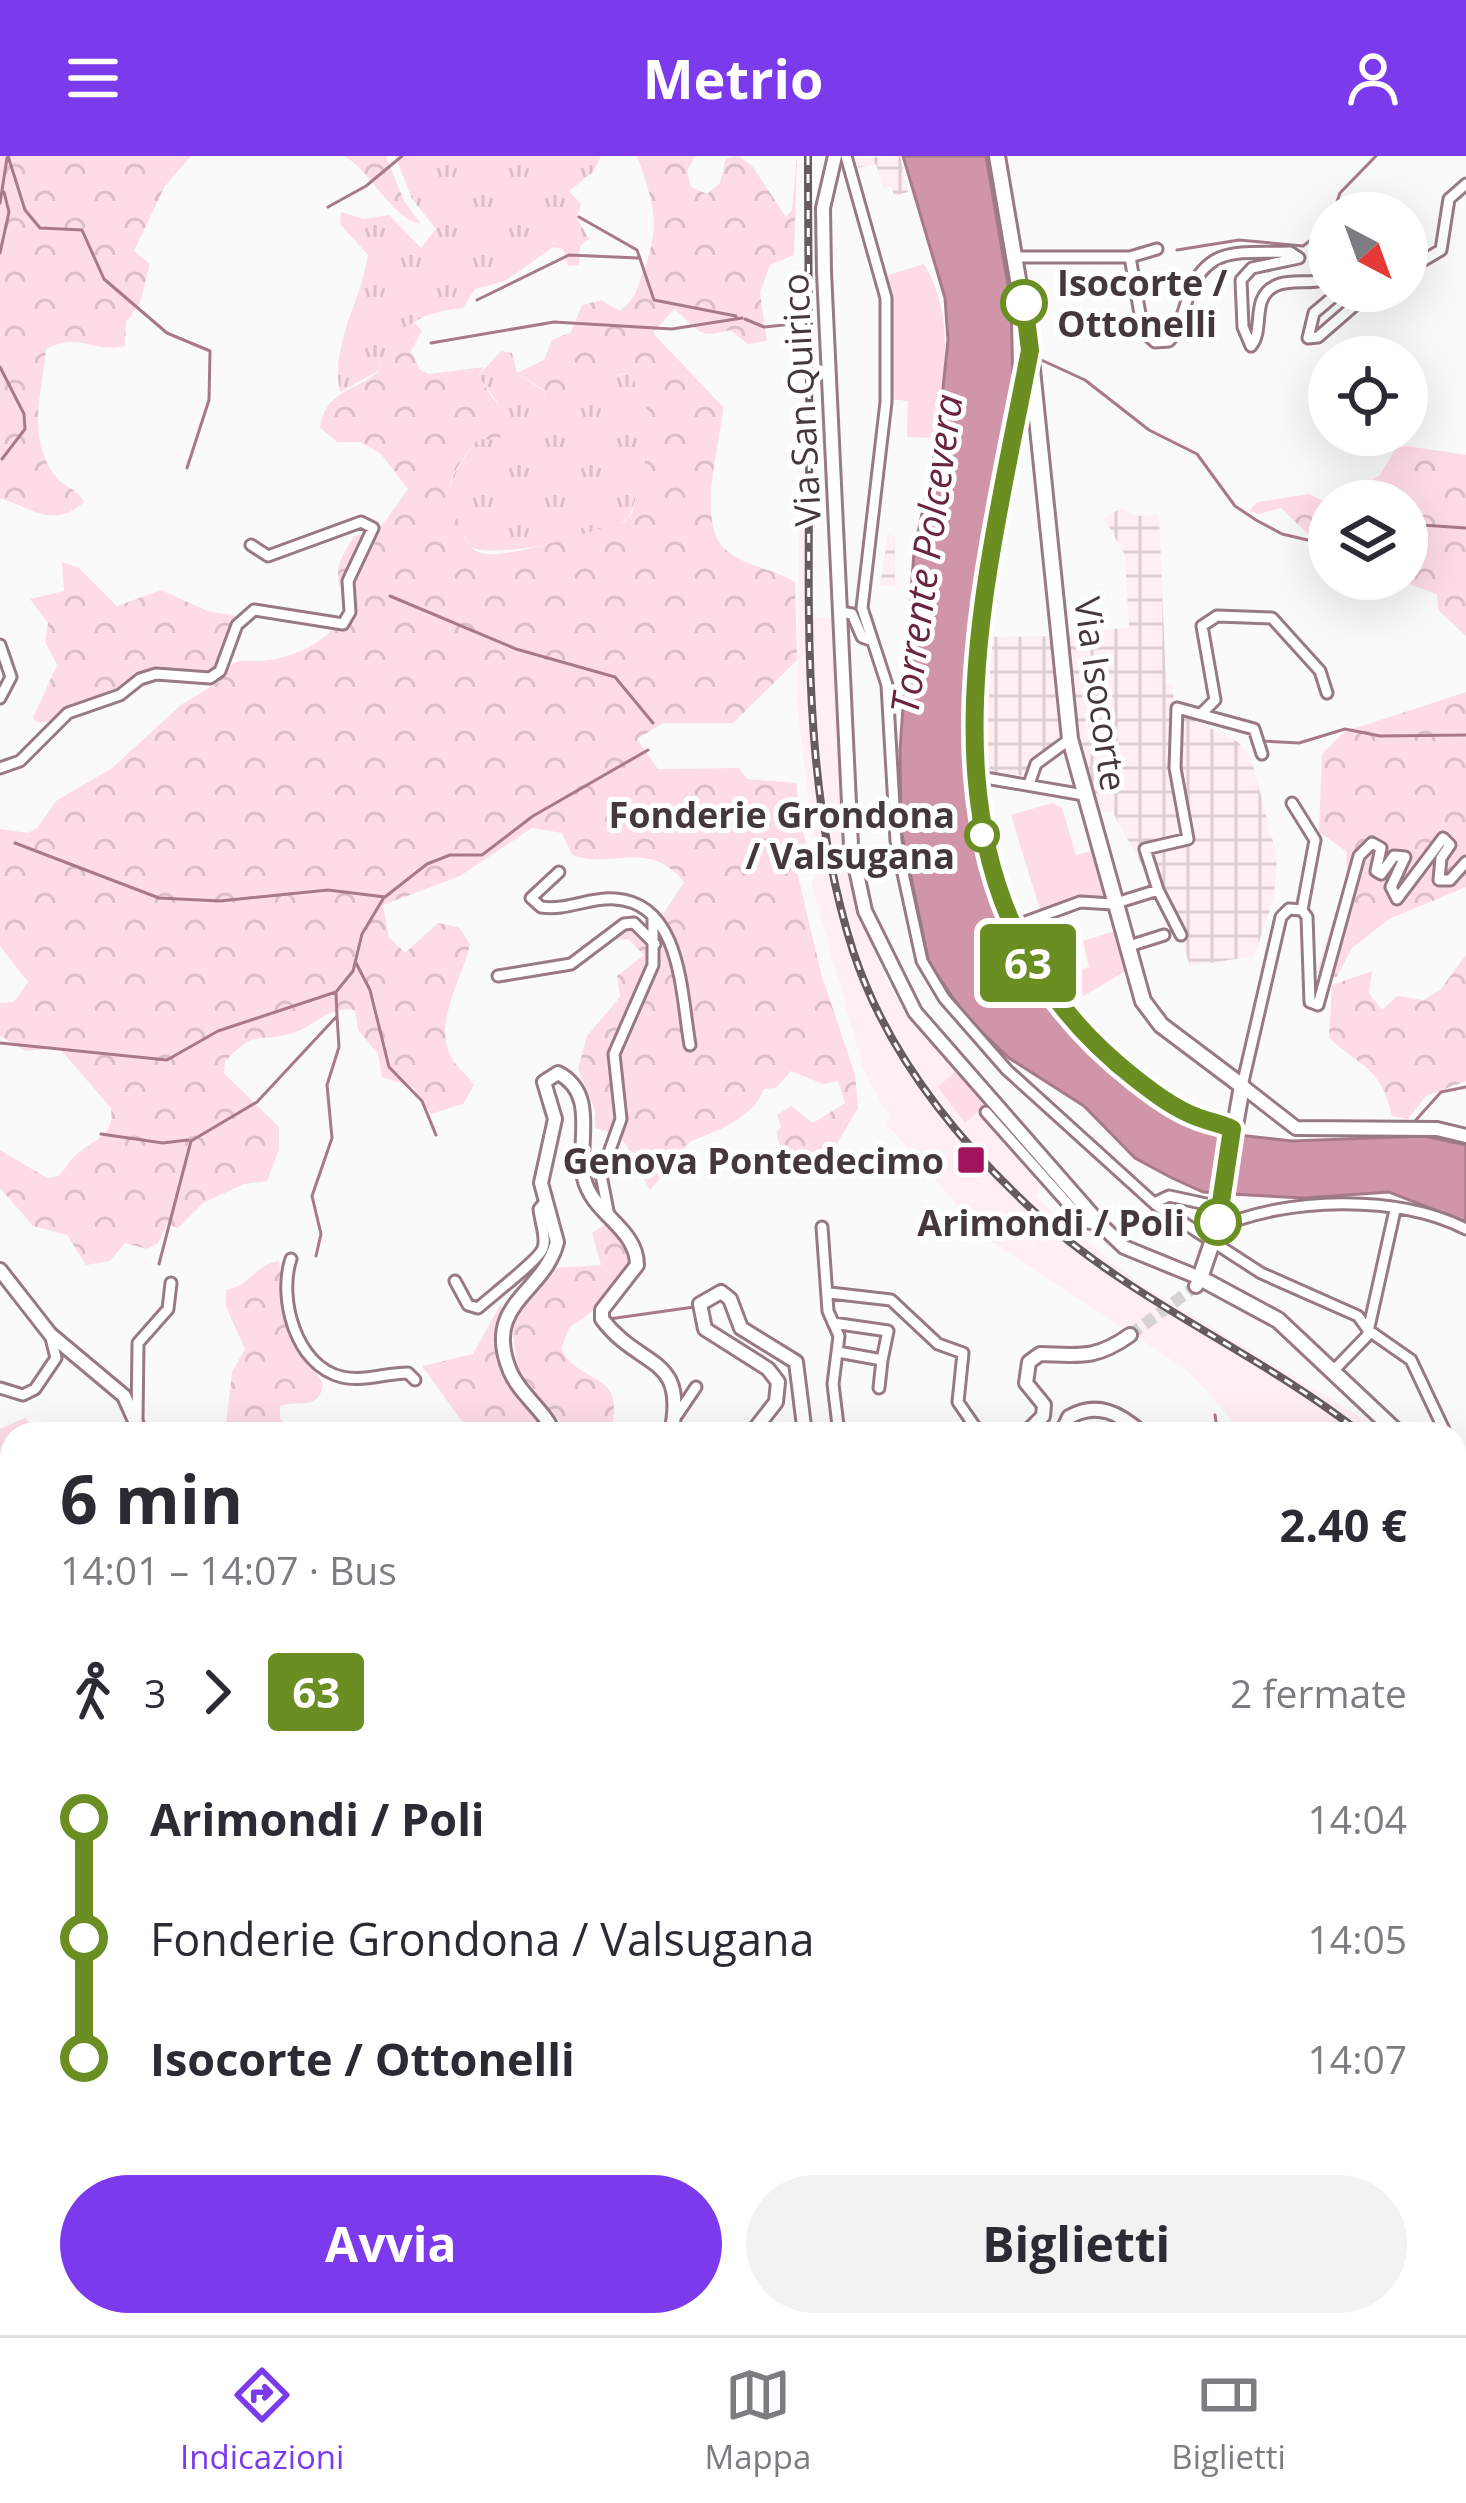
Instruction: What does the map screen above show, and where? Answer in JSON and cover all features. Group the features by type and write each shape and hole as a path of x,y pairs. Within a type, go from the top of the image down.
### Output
{"main road":[{"name":"Via Isocorte","path":"998,156 1030,350 1070,739 1084,795 1126,947 1152,1015 1242,1086"},
{"path":"1030,350 975,649 978,820 1012,927 1043,986 1132,1076 1195,1116 1230,1129"},
{"path":"1012,445 1029,436 1042,450"},
{"path":"1242,1086 1230,1129 1214,1238 1198,1282 1278,1319 1336,1368 1388,1422"}],"street":[{"name":"Via San Quirico","path":"835,156 823,220 853,860 881,953 926,1027 1102,1226 1124,1247 1198,1282"},
{"path":"846,156 886,298 890,333 878,491 862,608 887,685 896,841 922,961 944,998 1006,1070 1155,1204 1284,1285 1358,1316 1368,1330 1416,1362 1441,1422"},
{"path":"1428,258 1441,250 1449,199 1466,184"},
{"path":"1018,257 1130,257 1157,248"},
{"path":"1130,257 1143,331 1156,342 1169,340 1176,332 1197,273 1215,256 1290,252 1300,258 1252,268 1241,280 1243,327 1251,346 1269,290 1278,284 1308,283"},
{"path":"1315,312 1308,338 1318,337 1347,312"},
{"path":"0,768 20,761 68,713 119,695 140,680 156,674 210,678 220,671 237,625 254,610 292,611 314,622 343,624 350,612 348,580 373,528 361,522 268,556 250,545"},
{"path":"841,612 853,614 862,638 870,640"},
{"path":"1201,714 1215,700 1202,626 1216,616 1272,618 1320,671 1327,693"},
{"path":"0,645 11,677 0,698"},
{"path":"1181,934 1143,855 1145,849 1188,839 1175,768 1178,708 1254,729 1262,754"},
{"path":"1029,784 1036,764 1070,739"},
{"path":"974,776 1084,795"},
{"path":"1292,802 1315,840 1302,910 1309,930 1310,1002 1318,1005 1353,873 1366,848 1372,843 1381,848 1376,871 1381,874 1394,856 1405,857 1391,887 1397,899 1443,838 1450,845 1441,858 1439,880 1450,880 1466,862"},
{"path":"560,872 533,890 531,898 541,907 571,908 616,899 647,910 660,921 680,975 690,1045"},
{"path":"1012,927 1080,902 1113,904 1158,890"},
{"path":"1302,910 1289,909 1281,917 1242,1086 1296,1129 1437,1129 1466,1136"},
{"path":"613,1221 600,1188 621,1119 614,1054 648,981 655,944 653,918"},
{"path":"498,976 571,964 634,922 655,944"},
{"path":"1126,947 1164,935"},
{"path":"546,1422 510,1370 503,1340 515,1299 554,1255 557,1242 541,1183 555,1119 544,1087 558,1073 579,1100 587,1126 582,1173 587,1189 636,1248 637,1265 602,1310 602,1319 621,1342 670,1374 676,1393 673,1422"},
{"path":"986,1112 1084,1222 1102,1226"},
{"path":"1155,1204 1169,1196 1221,1200"},
{"path":"455,1280 468,1305 478,1308 540,1255 539,1209 545,1202"},
{"path":"1214,1238 1280,1208 1395,1210 1466,1229"},
{"path":"1336,1368 1368,1330 1395,1210"},
{"path":"821,1227 838,1352 833,1384 838,1422"},
{"path":"291,1258 285,1278 292,1322 315,1361 342,1377 408,1373 415,1380"},
{"path":"0,1270 50,1334 124,1396 137,1422"},
{"path":"139,1422 138,1343 168,1309 171,1282"},
{"path":"760,1422 776,1402 778,1382 768,1369 705,1329 700,1304 721,1292 751,1338 796,1363 803,1422"},
{"path":"830,1293 891,1300 938,1344 963,1354 958,1402 972,1422"},
{"path":"833,1323 888,1331 879,1388"},
{"path":"0,1388 23,1395 34,1389 56,1358 50,1334"},
{"path":"1036,1422 1044,1405 1026,1383 1029,1362 1040,1354 1070,1359 1108,1351 1130,1336"},
{"path":"838,1352 882,1360"},
{"path":"676,1422 696,1387"},
{"path":"1067,1422 1088,1408 1119,1415 1128,1422"}],"shaded area":[{"path":"900,156 908,192 894,196 891,186 883,188 876,164 858,168 855,158"},
{"path":"800,485 813,485 812,608 817,618 833,618 846,872 883,975 907,1014 988,1104 980,1112 1013,1143 1013,1154 1041,1187 1035,1196 1062,1222 1135,1281 1368,1422 1234,1422 1187,1370 986,1238 886,1123 890,1119 863,1068 811,882 818,874 797,705"},
{"path":"1121,508 1135,516 1159,515 1166,684 1172,685 1175,711 1238,742 1251,758 1277,857 1274,898 1254,956 1190,966 1171,906 1160,888 1155,889 1112,811 1091,815 1065,735 1033,761 1025,776 980,771 988,637 1066,636 1129,627 1125,555 1104,518"},
{"path":"888,534 895,537 895,586 880,586"}],"green space":[{"path":"0,156 191,156 165,186 134,251 150,264 140,303 126,322 125,346 69,342 46,349 38,415 41,447 56,477 84,502 62,514 42,514 0,498"},
{"path":"343,156 386,156 404,201 421,224 400,213"},
{"path":"395,156 601,156 593,172 569,191 581,204 577,218 589,239 580,246 579,265 568,266 563,249 553,247 505,281 475,289 463,308 420,319 400,334 378,371 340,392 339,357 368,255 340,224 341,212 364,219 389,215 421,248 436,229 412,199"},
{"path":"637,156 695,156 687,171 691,187 707,194 720,183 726,158 739,156 753,167 786,217 792,210 797,156 794,255 770,265 760,293 767,341 748,344 730,330 704,333 674,309 653,333 723,407 712,483 712,523 727,551 795,582 797,660 733,723 663,723 637,739 658,769 739,768 747,779 797,783 798,816 807,845 793,855 822,977 855,1074 858,1108 825,1164 806,1177 788,1177 776,1132 781,1127 777,1115 791,1106 813,1123 845,1103 838,1081 823,1084 791,1071 776,1088 764,1089 742,1117 691,1141 650,1190 621,1136 595,1128 595,1110 578,1069 587,1036 620,997 617,976 644,955 628,939 614,940 615,934 630,926 656,948 662,947 662,916 684,882 657,861 572,855 562,833 532,828 460,876 383,905 389,937 405,953 438,923 459,927 470,944 445,1028 450,1055 474,1085 463,1104 431,1114 413,1087 382,1077 378,1054 358,1030 355,1010 329,1013 293,1033 251,1040 225,1062 224,1073 279,1127 279,1149 267,1181 244,1184 203,1203 178,1228 167,1224 158,1243 147,1249 125,1243 110,1261 86,1265 67,1235 33,1226 0,1188 0,1150 47,1178 58,1176 75,1155 102,1136 110,1125 111,1108 59,1048 25,1051 0,1036 0,1003 14,1002 28,982 0,946 0,829 28,833 37,828 56,801 112,768 182,704 219,682 232,664 288,656 313,645 334,628 347,606 338,577 343,555 354,536 377,532 408,489 380,453 360,442 337,442 320,428 323,416 334,399 378,372 394,338 415,323 422,331 411,351 420,370 429,374 484,367 478,376 509,422 498,440 477,439 452,479 453,509 473,549 490,554 527,549 624,522 632,514 654,425 631,373 620,374 559,416 549,412 544,390 517,373 544,360 552,340 571,332 582,305 601,300 620,311 634,296 654,231 652,204"},
{"path":"924,264 944,327 936,438 907,437 908,401 889,399 888,275"},
{"path":"501,351 512,353 517,373 544,391 549,411 620,375 631,373 635,378 654,423 627,519 548,544 500,550 469,546 447,496 453,476 477,439 487,437 497,402 478,376"},
{"path":"1428,449 1466,455 1466,636 1438,610 1437,594 1428,591 1428,480 1371,480 1391,456 1428,456"},
{"path":"1308,494 1308,534 1281,508 1259,514 1249,511 1257,502"},
{"path":"62,562 79,568 117,606 161,590 210,612 234,615 237,620 210,674 144,681 37,722 33,718 57,665 45,642 48,623 30,599 64,591"},
{"path":"1466,692 1466,887 1389,919 1352,948 1336,978 1317,973 1347,874 1346,851 1319,832 1322,754 1344,732"},
{"path":"1052,803 1062,808 1076,855 1093,850 1107,897 1076,898 1040,910 1011,815"},
{"path":"1115,931 1127,970 1077,1000 1060,976 1089,967 1083,941"},
{"path":"1466,955 1466,1081 1426,1096 1408,1119 1392,1116 1375,1077 1329,1038 1332,985 1372,971 1369,993 1382,1010 1397,996 1424,1000 1441,989"},
{"path":"957,1070 986,1104 965,1123 938,1087"},
{"path":"607,1223 633,1257 624,1279 607,1298 569,1328 561,1349 608,1388 614,1413 612,1422 560,1422 519,1377 511,1321 551,1268 601,1265 592,1233"},
{"path":"279,1261 289,1333 323,1383 321,1392 313,1401 280,1406 283,1422 226,1422 232,1372 245,1349 226,1307 226,1290"},
{"path":"500,1305 504,1309 498,1345 541,1422 462,1422 422,1366 473,1354"}],"water":[{"name":"Torrente Polcevera","path":"903,156 986,156 1011,303 1013,386 974,607 970,808 1026,976 1126,1081 1202,1131 1292,1141 1424,1136 1466,1145 1466,1222 1389,1192 1304,1198 1230,1194 1203,1192 1172,1178 1135,1158 1084,1106 1009,1058 967,1018 929,963 901,830 900,750 914,552 938,437 948,340 945,298"}],"waterway":[{"path":"8,156 25,210 40,228 82,230 104,279 167,333 210,351 209,400 187,468"},
{"path":"328,207 366,186 402,156"},
{"path":"1341,192 1376,156"},
{"path":"0,203 7,158"},
{"path":"0,253 9,212 4,192"},
{"path":"579,217 637,250 654,300 736,316"},
{"path":"1177,250 1239,240 1303,246 1308,242"},
{"path":"477,300 569,255 638,258"},
{"path":"431,343 554,322 672,329 742,318"},
{"path":"745,319 764,327 784,325"},
{"path":"1037,358 1085,380 1149,430 1197,454 1235,506 1282,534 1308,540"},
{"path":"0,367 24,414 25,429 2,459"},
{"path":"1428,525 1466,528"},
{"path":"390,596 516,649 615,677 653,723"},
{"path":"1263,741 1299,743 1345,729 1380,736 1466,735"},
{"path":"15,843 159,898 220,901 328,890 385,897 427,864 450,855 482,855 533,816 648,750"},
{"path":"0,1043 167,1060 218,1031 336,992 353,971 362,934 383,899"},
{"path":"356,963 370,990 389,1067 422,1101 436,1135"},
{"path":"159,1264 191,1141 257,1102 337,1016 336,993"},
{"path":"316,1256 321,1234 312,1196 332,1138 327,1085 339,1047 337,1016"},
{"path":"1415,1121 1441,1092 1466,1087"},
{"path":"101,1134 163,1143 188,1140"},
{"path":"609,1319 694,1307"},
{"path":"1215,1415 1216,1422"}],"tunnel":[{"path":"1130,1335 1196,1286"}],"railway":[{"path":"808,156 813,723 826,839 853,951 868,989 929,1096 981,1159 1039,1216 1116,1276 1346,1422"}],"bus line":[{"name":"63","path":"1024,303 1030,350 987,562 975,649 978,820 1012,927 1043,986 1132,1076 1171,1104 1232,1129 1218,1222"}],"place":[{"name":"Isocorte / Ottonelli","path":"1024,303"},
{"name":"Fonderie Grondona / Valsugana","path":"982,835"},
{"name":"Genova Pontedecimo","path":"971,1160"},
{"name":"Arimondi / Poli","path":"1218,1222"}]}
